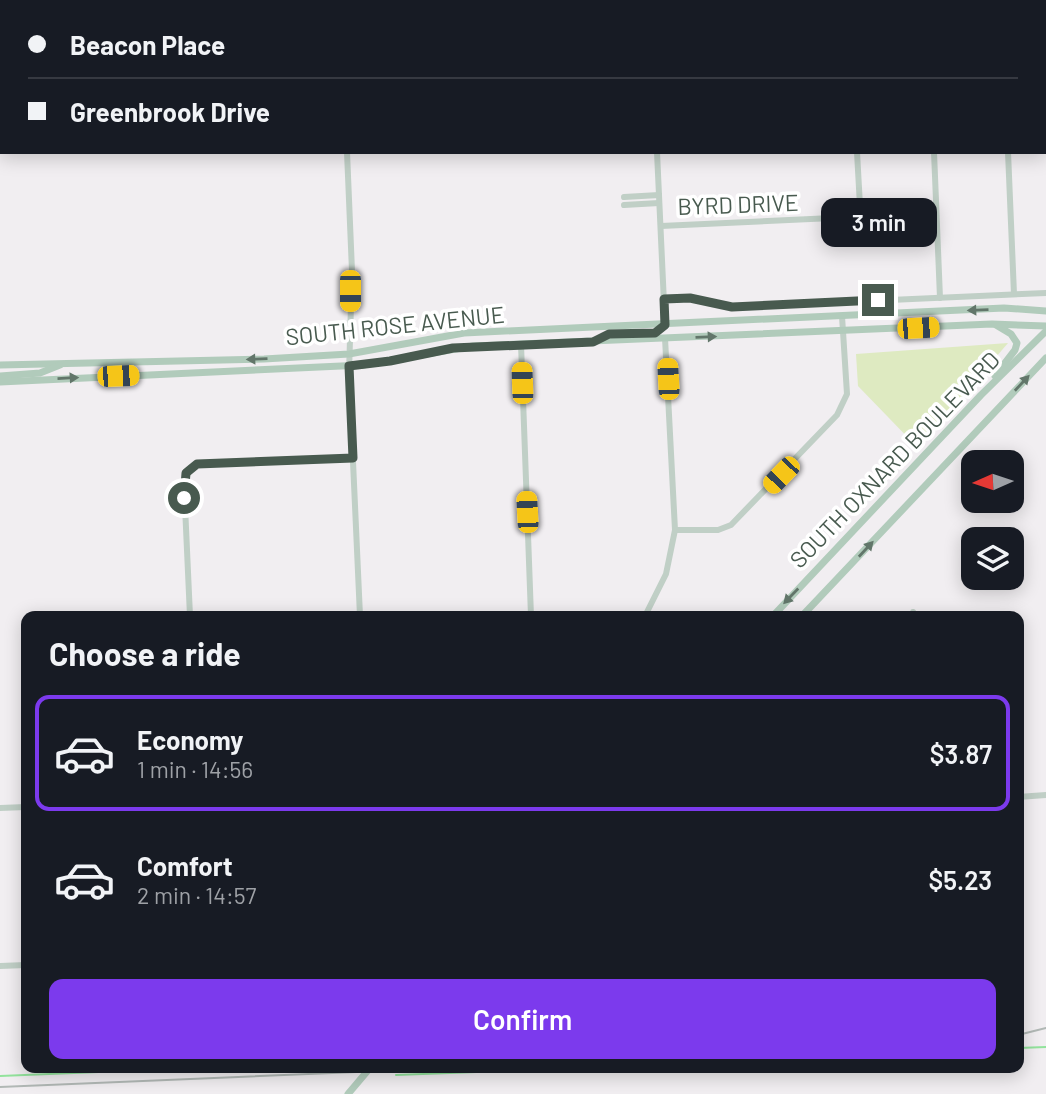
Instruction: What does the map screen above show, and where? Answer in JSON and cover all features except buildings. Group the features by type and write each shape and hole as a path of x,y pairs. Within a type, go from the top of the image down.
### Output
{"main road":[{"name":"SOUTH ROSE AVENUE","path":"0,365 264,359 349,354 454,334 1004,309 1046,311"},
{"name":"SOUTH ROSE AVENUE","path":"0,382 349,366 453,348 521,344 992,324 1046,329"},
{"path":"981,395 1015,350 1017,343 1012,334 992,324"},
{"path":"593,342 609,334 655,333 665,325"},
{"name":"SOUTH OXNARD BOULEVARD","path":"778,611 1046,329"},
{"name":"SOUTH OXNARD BOULEVARD","path":"807,611 1044,360"},
{"path":"0,376 40,373 67,362"},
{"path":"348,1094 366,1073"}],"street":[{"path":"347,154 352,271 349,366 360,611"},
{"path":"657,154 665,325"},
{"name":"BYRD DRIVE","path":"661,226 844,219 858,214 860,206 857,154"},
{"path":"934,154 940,298"},
{"path":"1008,154 1014,294"},
{"path":"624,201 659,199"},
{"path":"664,299 690,298 732,307 1046,293"},
{"path":"675,530 719,530 731,525 837,415 846,394 842,316"},
{"path":"648,611 666,574 675,530 665,338"},
{"path":"521,344 531,611"},
{"path":"190,611 184,498 186,473 201,463 353,458"},
{"path":"1024,797 1046,795"},
{"path":"0,808 21,807"},
{"path":"0,966 21,965"}],"green space":[{"path":"1008,343 918,448 858,386 856,354"}],"waterway":[{"path":"1024,1048 1046,1047"},
{"path":"0,1076 74,1073"},
{"path":"396,1075 451,1073"}],"railway":[{"path":"1024,1034 1046,1028"},
{"path":"0,1087 334,1073"}],"route":[{"path":"184,498 186,473 201,463 353,458 349,366 453,348 593,342 609,334 655,333 665,325 664,299 690,298 732,307 878,300"}]}
